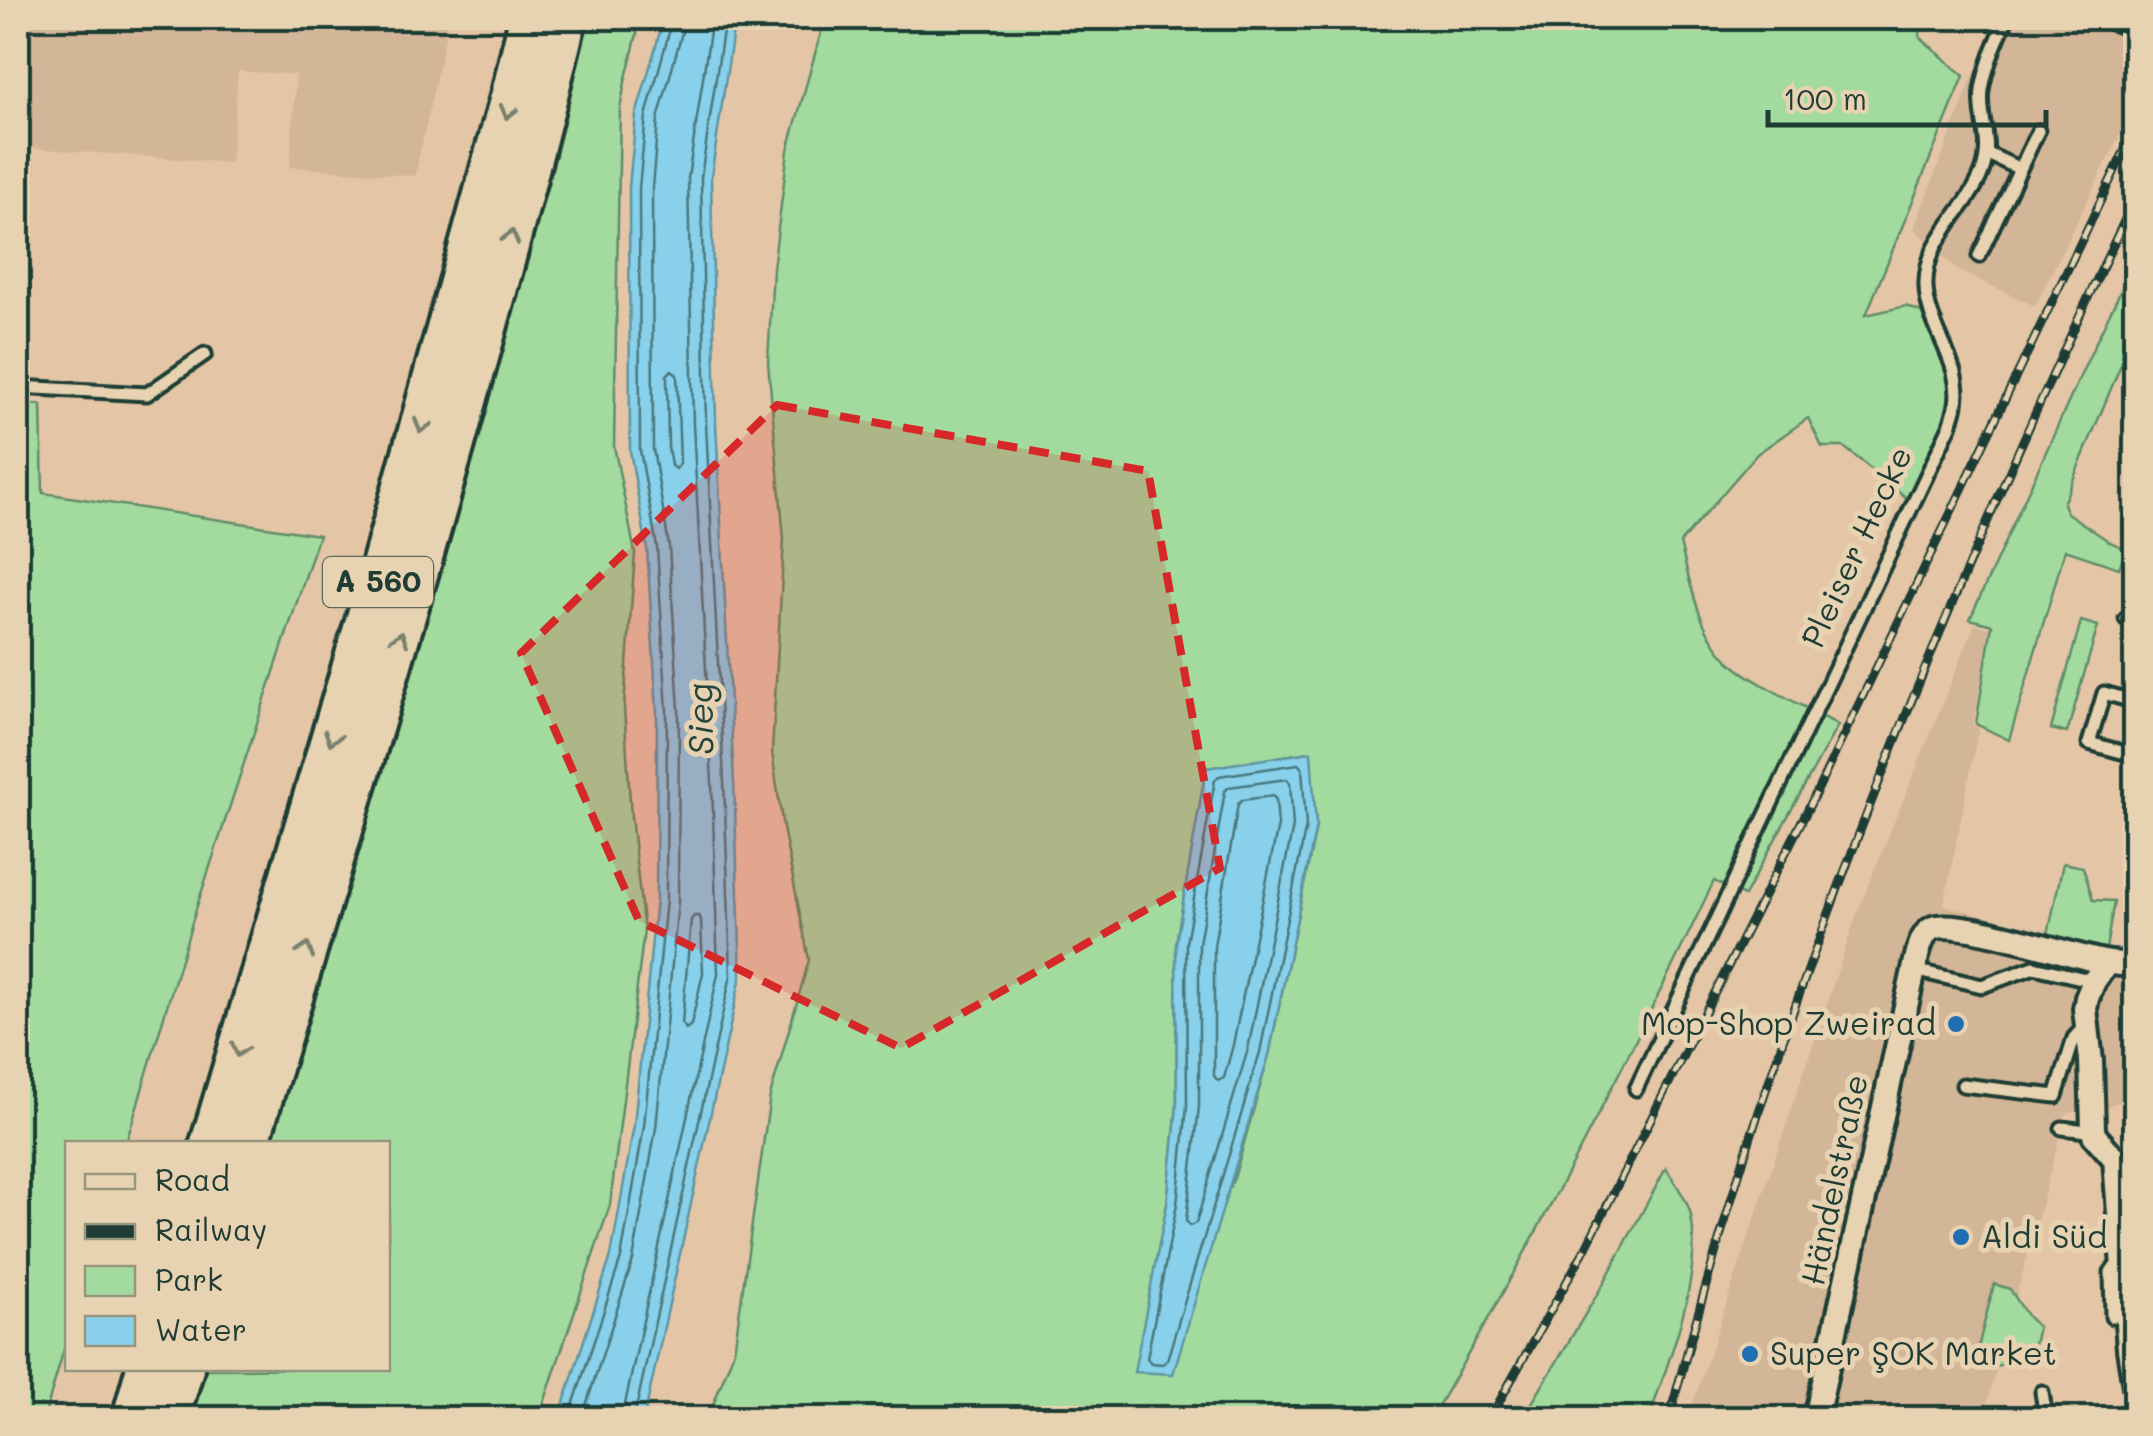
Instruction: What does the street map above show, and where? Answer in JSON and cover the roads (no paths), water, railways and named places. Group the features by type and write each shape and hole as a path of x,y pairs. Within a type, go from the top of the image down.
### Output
{"highway":[{"name":"A 560","path":"212,1141 372,602 498,148 530,18"},
{"name":"A 560","path":"249,1141 487,332 566,18"},
{"path":"133,1418 146,1371"},
{"path":"168,1418 182,1371"}],"street":[{"path":"2114,18 2136,26"},
{"name":"Händelstraße","path":"1816,1418 1914,970 1928,932 1944,926 1970,928 2101,972 2136,965"},
{"path":"2101,972 2085,1009 2092,1129 2126,1177 2125,1327 2136,1392"}],"lane":[{"path":"2007,18 1994,47 1982,92 1988,154 2020,169"},
{"path":"1980,256 2038,132"},
{"name":"Pleiser Hecke","path":"1636,1090 1950,426 1957,402 1954,379 1932,314 1926,289 1927,270 1933,246 1981,177 1988,154"},
{"path":"18,387 146,394 206,354"},
{"path":"2136,510 2130,521 2136,546"},
{"path":"2136,702 2104,694 2089,742 2136,756"},
{"path":"1914,970 1982,986 2034,967 2101,972"},
{"path":"1963,1085 2056,1096 2074,1038 2087,1024"},
{"path":"2062,1128 2092,1129"},
{"path":"2042,1392 2046,1418"}],"water":[{"name":"Sieg","path":"664,18 735,18 711,177 716,423 741,976 644,1418 559,1418 611,1256 634,1125 656,899 657,712 647,548 630,451 629,187 636,115"},
{"path":"1311,752 1316,826 1269,1055 1173,1374 1134,1372 1167,1204 1177,1106 1176,943 1206,768"}],"railway":[{"path":"1490,1418 1584,1251 1818,789 2136,127"},
{"path":"1669,1418 1765,1095 1860,832 1946,618 2038,406 2136,196"}],"place":[{"name":"Mop-Shop Zweirad","path":"1956,1024"},
{"name":"Aldi Süd","path":"1961,1237"},
{"name":"Super ŞOK Market","path":"1750,1354"}]}
